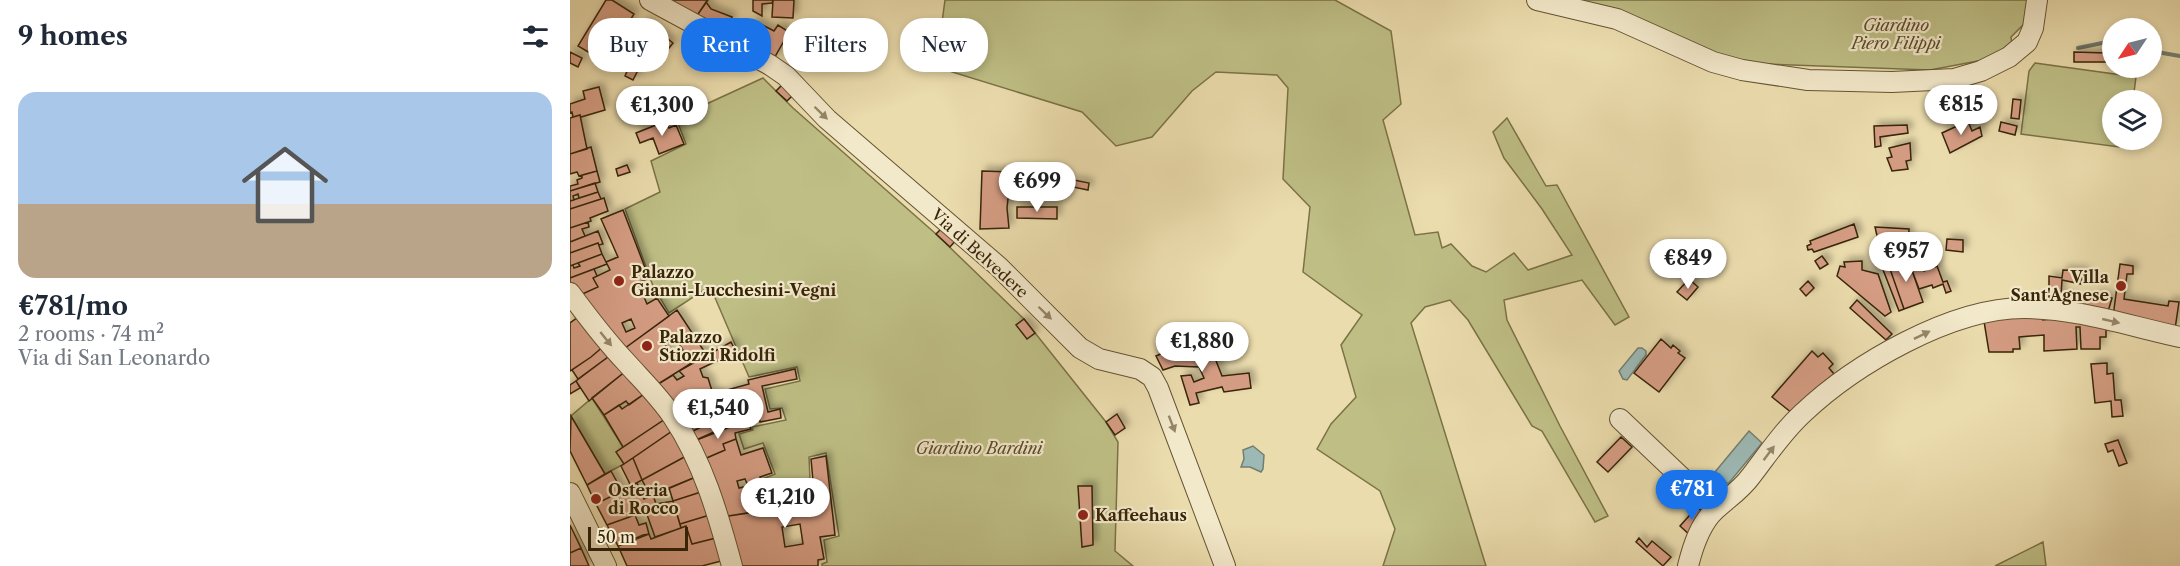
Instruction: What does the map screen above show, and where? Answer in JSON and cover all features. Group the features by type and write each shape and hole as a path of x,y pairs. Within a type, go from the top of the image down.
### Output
{"street":[{"name":"Via di Belvedere","path":"650,0 786,76 827,119 999,267 1080,348 1099,359 1140,369 1152,377 1225,566"},
{"path":"1537,0 1617,20 1713,62 1743,70 1808,80 1892,82 1954,79 1981,71 2009,57 2027,42 2037,0"},
{"path":"570,293 608,342 660,400 684,436 712,500 732,566"},
{"path":"1688,566 1708,503 1744,486 1786,430 1816,401 1876,359 1947,323 1980,312 2023,308 2051,309 2180,337"},
{"path":"1620,419 1708,503"},
{"path":"570,493 606,566"}],"green space":[{"path":"945,0 1335,0 1391,31 1401,104 1383,120 1415,235 1438,232 1442,248 1451,244 1472,266 1486,272 1514,253 1528,270 1572,255 1542,209 1504,158 1493,132 1507,118 1546,186 1557,185 1629,317 1615,325 1582,280 1504,300 1507,320 1608,516 1595,522 1542,431 1532,426 1468,320 1450,300 1425,307 1411,323 1486,566 1383,566 1395,529 1380,491 1317,449 1331,424 1356,397 1341,345 1362,315 1303,272 1310,207 1283,179 1288,88 1277,75 1216,72 1192,91 1152,137 1116,146 1082,112 952,72 988,72 988,18 943,18"},
{"name":"Giardino Piero Filippi","path":"1575,0 2033,0 2024,24 2011,37 2012,45 1983,60 1930,70 1740,63"},
{"path":"2035,63 2102,72 2102,78 2136,78 2134,90 2102,90 2102,145 2021,134 2029,71"},
{"name":"Giardino Bardini","path":"763,78 793,108 936,234 1024,319 1106,422 1118,442 1115,551 1133,566 822,566 827,562 824,540 839,536 826,453 809,457 811,501 772,507 763,479 775,474 763,443 744,449 739,434 753,430 752,427 786,420 782,408 770,409 765,389 800,381 797,367 749,377 710,286 669,313 653,286 625,209 660,192 651,161 686,144 676,118"},
{"path":"592,398 623,447 617,452 624,464 605,474 571,416"},
{"path":"2043,542 2046,566 1995,566"}],"water":[{"path":"1638,348 1646,351 1646,355 1627,380 1623,379 1619,371"},
{"path":"1749,431 1762,443 1728,484 1715,472"},
{"path":"1253,446 1264,455 1261,472 1250,467 1241,467 1244,459 1243,450"}],"building":[{"path":"606,0 612,0 634,14 632,18 595,18"},
{"path":"672,0 708,0 696,17 670,3"},
{"path":"753,0 773,0 772,3 762,4 762,16 753,11"},
{"path":"773,0 794,0 793,18 772,17"},
{"path":"706,2 711,9 732,17 698,18 696,17"},
{"path":"778,25 783,28 783,43 772,62 771,29 774,31"},
{"path":"588,30 588,52 578,46"},
{"path":"570,52 582,58 578,67 570,63"},
{"path":"2074,52 2102,53 2102,62 2074,62"},
{"path":"627,72 637,72 633,80 625,76"},
{"path":"783,84 794,94 787,101 776,91"},
{"path":"599,87 605,110 573,117 572,112 570,113 570,104 585,99 583,91"},
{"path":"2013,99 2021,100 2019,119 2011,118"},
{"path":"580,115 587,149 570,154 570,118"},
{"path":"666,121 669,128 676,125 684,144 659,154 653,138 640,143 636,133"},
{"path":"1968,121 1972,131 1980,127 1982,136 1950,153 1942,133"},
{"path":"2001,122 2017,126 2015,135 1999,131"},
{"path":"1907,125 1908,133 1880,137 1881,146 1875,147 1874,126"},
{"path":"1910,143 1911,160 1906,161 1908,169 1892,171 1887,158 1892,157 1889,148"},
{"path":"591,147 597,171 579,176 577,172 570,174 570,154"},
{"path":"627,165 630,172 618,176 616,169"},
{"path":"597,171 600,182 570,191 570,186 578,184 577,180 582,178 582,175"},
{"path":"982,171 1011,172 1007,208 1009,228 980,229"},
{"path":"1074,180 1089,183 1088,190 1073,187"},
{"path":"1038,181 1047,182 1046,195 1037,194"},
{"path":"595,183 598,192 579,198 578,194 573,196 574,200 570,201 570,191"},
{"path":"598,192 601,199 570,209 570,201"},
{"path":"604,198 608,211 590,218 591,221 570,228 570,209"},
{"path":"1017,207 1057,207 1057,219 1017,218"},
{"name":"Palazzo Gianni-Lucchesini-Vegni","path":"623,210 649,278 638,283 647,304 657,298 669,316 621,351 578,296 598,287 593,278 610,270 606,262 618,257 601,219","holes":["631,319 635,328 626,332 622,323"]},
{"path":"588,222 589,227 582,229 585,236 570,242 570,228"},
{"path":"1854,224 1858,237 1814,252 1812,249 1808,250 1807,246 1811,244 1810,241"},
{"path":"943,227 957,239 950,247 936,234"},
{"path":"1875,227 1909,229 1908,252 1916,250 1924,271 1937,266 1943,282 1947,281 1951,291 1946,293 1943,284 1933,288 1932,285 1919,289 1909,262 1904,263 1902,256 1891,260 1894,267 1890,269 1904,309 1899,311 1882,267 1884,266"},
{"path":"598,231 603,244 598,243 570,253 570,242"},
{"path":"1947,239 1963,240 1963,252 1946,250"},
{"path":"598,243 602,254 570,266 570,253"},
{"path":"602,254 607,264 570,278 570,266 573,265 574,268 580,266 578,263"},
{"path":"1822,256 1828,264 1820,269 1815,261"},
{"path":"1902,256 1904,263 1909,262 1923,302 1904,309 1890,269 1894,267 1891,260"},
{"path":"1862,261 1862,270 1878,274 1891,312 1885,316 1837,276 1840,266 1845,267 1844,262"},
{"name":"Villa Sant'Agnese","path":"2120,264 2133,266 2133,274 2127,274 2124,299 2168,306 2169,301 2179,302 2175,329 2113,317"},
{"path":"594,269 597,276 593,278 598,287 578,296 570,285 570,278"},
{"path":"2063,270 2084,271 2081,284 2062,280 2061,296 2073,297 2072,305 2049,304 2049,276 2062,278"},
{"path":"1689,279 1698,287 1687,300 1677,292"},
{"path":"1808,281 1814,288 1806,296 1800,289"},
{"path":"2097,294 2112,298 2107,315 2079,308 2082,298 2095,301"},
{"path":"1857,300 1892,334 1886,340 1850,308"},
{"name":"Palazzo Stiozzi Ridolfi","path":"677,310 706,354 655,386 621,351","holes":["674,336 683,350 673,357 664,343"]},
{"path":"2040,312 2044,316 2043,320 2061,318 2106,324 2106,337 2100,337 2100,349 2081,349 2080,327 2076,327 2077,349 2044,351 2044,335 2019,337 2020,349 2013,349 2013,352 1989,352 1984,321"},
{"path":"581,315 605,345 570,371 570,323"},
{"path":"1024,319 1035,333 1027,339 1016,325"},
{"path":"1661,339 1671,348 1673,345 1685,358 1659,392 1634,373"},
{"path":"731,342 736,352 700,369 703,377 708,378 713,394 695,401 694,398 689,400 690,403 676,411 655,386 673,375 677,380 684,376 679,371"},
{"path":"605,345 612,354 578,379 572,370"},
{"path":"1175,348 1193,348 1193,358 1213,353 1222,376 1249,373 1251,388 1224,392 1222,387 1196,393 1199,403 1190,405 1181,376 1191,375 1194,382 1204,378 1199,367 1175,366 1163,370 1156,356"},
{"path":"1812,351 1818,357 1823,353 1833,364 1829,368 1834,374 1814,390 1792,413 1772,397"},
{"path":"612,354 626,371 589,401 576,381"},
{"path":"2107,363 2107,374 2113,373 2115,400 2121,400 2123,416 2112,417 2111,401 2095,403 2091,364"},
{"path":"795,369 797,379 762,386 768,412 780,409 781,418 760,422 757,402 742,406 749,423 736,425 733,416 727,419 725,415 689,433 676,411 720,392 726,407 731,404 727,390 749,384 748,380"},
{"path":"626,371 647,392 629,405 626,401 604,415 592,398"},
{"path":"576,381 580,388 570,394 570,385"},
{"path":"647,392 668,417 623,447 604,415 619,405 622,409"},
{"path":"1117,414 1125,428 1115,435 1106,422"},
{"path":"725,415 730,427 694,441 689,433"},
{"path":"571,416 605,474 587,485 570,451"},
{"path":"668,417 675,429 624,464 616,452"},
{"path":"749,423 751,429 735,433 736,439 723,444 725,450 702,460 694,441 725,427"},
{"path":"675,429 688,455 642,480 633,458"},
{"path":"1621,437 1632,447 1608,472 1597,462"},
{"path":"736,439 741,455 763,448 772,473 760,477 771,509 722,517 702,460 725,450 723,444","holes":["745,479 748,486 739,488 737,481"]},
{"path":"2118,440 2127,463 2119,466 2113,450 2108,452 2105,444"},
{"path":"688,455 698,476 651,496 642,480"},
{"path":"826,456 835,535 820,537 824,559 818,560 818,566 735,566 722,517 815,503 811,459","holes":["800,524 803,544 785,547 782,527"]},
{"path":"633,458 642,480 631,486 621,466"},
{"path":"611,471 622,491 596,504 587,485"},
{"path":"698,476 704,491 673,501 669,488"},
{"path":"637,483 644,499 653,495 656,504 635,515 607,525 596,504"},
{"path":"1078,486 1092,486 1093,545 1082,547"},
{"path":"704,491 713,514 680,524 673,501"},
{"path":"673,501 681,528 655,537 645,509"},
{"path":"1697,507 1704,513 1691,536 1680,526"},
{"path":"713,514 720,537 692,544 686,526 681,528 680,524"},
{"path":"635,515 639,525 646,523 649,534 618,546 607,525"},
{"path":"570,525 581,548 570,553"},
{"path":"686,526 692,544 720,537 725,560 702,566 627,566 618,546 643,535 649,534 651,539"},
{"path":"1639,538 1647,547 1652,541 1671,557 1663,566 1636,542"},
{"path":"581,548 589,566 570,566 570,553"}],"waterway":[{"path":"2078,48 2102,43"},
{"path":"2162,53 2180,56"}],"place":[{"name":"Palazzo Gianni-Lucchesini-Vegni","path":"619,281"},
{"name":"Villa Sant'Agnese","path":"2121,286"},
{"name":"Palazzo Stiozzi Ridolfi","path":"647,346"},
{"name":"Osteria di Rocco","path":"596,499"},
{"name":"Kaffeehaus","path":"1083,515"}]}
